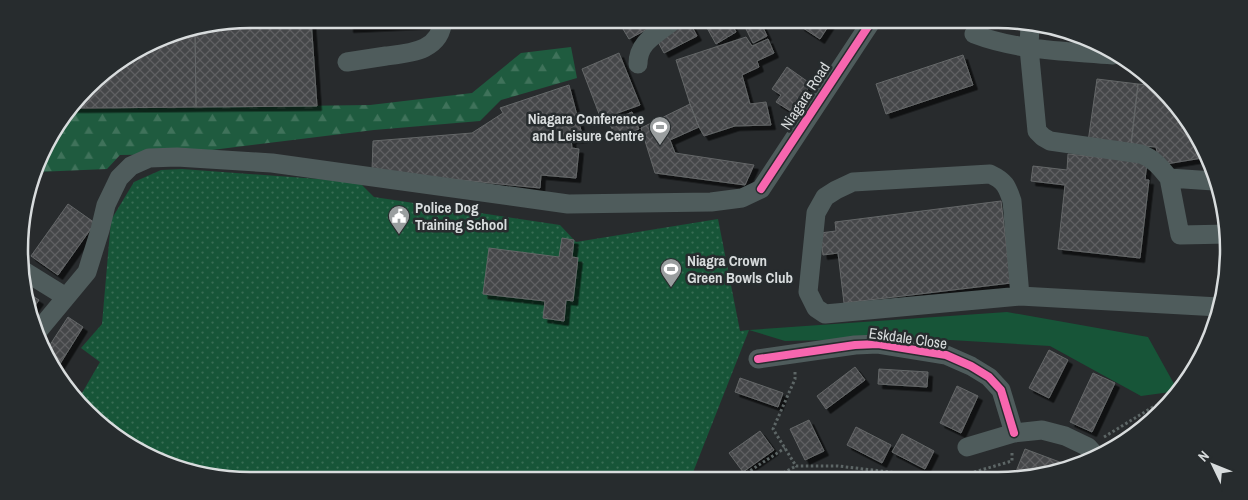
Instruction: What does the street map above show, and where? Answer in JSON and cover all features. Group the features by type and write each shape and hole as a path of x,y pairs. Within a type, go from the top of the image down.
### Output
{"street":[{"path":"347,62 414,52 427,46 439,34 441,28"},
{"path":"638,64 640,53 650,37 663,28"},
{"name":"Niagara Road","path":"66,297 86,272 106,205 119,178 130,166 149,158 177,156 272,163 568,204 712,202 742,198 760,189 867,28"},
{"path":"1030,30 1029,48 1038,130 1043,137 1050,140 1141,154 1148,157 1169,178 1180,235 1220,234"},
{"path":"974,34 989,40 1029,48 1101,52"},
{"path":"1020,296 1012,201 1007,187 1000,179 990,174 853,182 825,197 816,213 808,292 816,308 825,314 1020,296 1213,308"},
{"path":"1169,178 1210,181"},
{"path":"29,274 66,297 41,327"},
{"name":"Eskdale Close","path":"758,359 855,345 878,344 946,355 971,366 989,377 1002,390 1014,433"},
{"path":"966,447 1014,433 1042,430 1065,436 1092,452"}],"path":[{"path":"794,354 795,379 773,429 796,466"},
{"path":"1095,450 1156,406"},
{"path":"976,472 1012,462 1014,433"},
{"path":"748,472 785,448"},
{"path":"785,472 796,466 838,466 890,472"}],"green space":[{"path":"571,47 577,78 501,100 480,121 374,130 180,154 120,155 107,169 41,172 57,139 78,109 370,105 472,93 521,53"},
{"path":"182,169 359,182 374,197 560,225 576,242 718,219 740,331 749,330 693,472 235,472 221,471 178,461 139,443 103,417 81,395 100,362 81,348 102,324 111,220 134,182 161,170"},
{"path":"1007,312 1148,337 1175,385 1169,392 1141,396 1050,346 916,338 785,341 749,330"}],"building":[{"path":"235,28 312,28 317,106 196,107 195,34"},
{"path":"622,28 649,28 629,39"},
{"path":"675,28 693,28 697,36 664,53 656,38"},
{"path":"707,28 734,28 736,32 716,44"},
{"path":"746,28 763,28 767,36 753,43"},
{"path":"803,28 827,28 820,39"},
{"path":"195,34 196,107 84,108 84,102 103,83 126,65 165,44"},
{"path":"746,37 752,46 768,39 774,53 757,61 759,67 742,75 750,104 766,102 771,125 735,126 704,136 690,104 676,60"},
{"path":"619,53 640,105 601,119 582,69"},
{"path":"963,55 973,85 886,114 876,84"},
{"path":"787,67 811,84 792,112 776,102 781,95 772,89"},
{"path":"1097,79 1138,84 1131,145 1088,142"},
{"path":"1138,84 1147,85 1175,115 1201,158 1160,165 1156,147 1131,145"},
{"path":"569,85 583,138 571,139 572,148 579,149 576,178 541,175 540,188 372,171 373,141 472,133 503,113 500,108"},
{"path":"84,102 84,108 79,108"},
{"name":"Niagara Conference and Leisure Centre","path":"690,104 699,127 670,140 675,153 754,165 745,185 655,173 641,128"},
{"path":"632,112 639,129 616,138 609,122"},
{"path":"1068,154 1147,162 1145,180 1149,180 1140,258 1058,249 1065,185 1031,181 1033,166 1067,170"},
{"path":"1001,201 1011,283 844,303 838,253 823,255 820,233 836,231 835,222"},
{"path":"68,204 95,223 58,275 31,256"},
{"path":"562,238 574,240 572,257 578,258 573,301 566,300 564,321 543,318 545,301 483,294 489,248 559,257"},
{"path":"33,296 39,300 35,306"},
{"path":"68,317 83,327 59,365 49,346"},
{"path":"1049,350 1068,360 1049,398 1029,388"},
{"path":"855,367 865,380 826,409 817,396"},
{"path":"879,369 928,372 927,387 878,384"},
{"path":"1093,373 1115,383 1092,432 1070,422"},
{"path":"740,378 783,393 778,407 735,392"},
{"path":"957,386 978,396 961,433 940,423"},
{"path":"809,420 824,451 805,460 790,429"},
{"path":"856,427 891,445 882,463 847,445"},
{"path":"760,431 774,450 743,472 729,453"},
{"path":"902,434 934,451 925,469 892,452"},
{"path":"1025,449 1063,463 1027,471 1016,472"}],"cycle path":[{"path":"761,189 867,28"},
{"path":"758,359 855,345 878,344 946,355 971,366 989,377 1001,390 1014,433"}],"place":[{"name":"Niagara Conference and Leisure Centre","path":"660,146"},
{"name":"Police Dog Training School","path":"399,235"},
{"name":"Niagra Crown Green Bowls Club","path":"671,288"}]}
